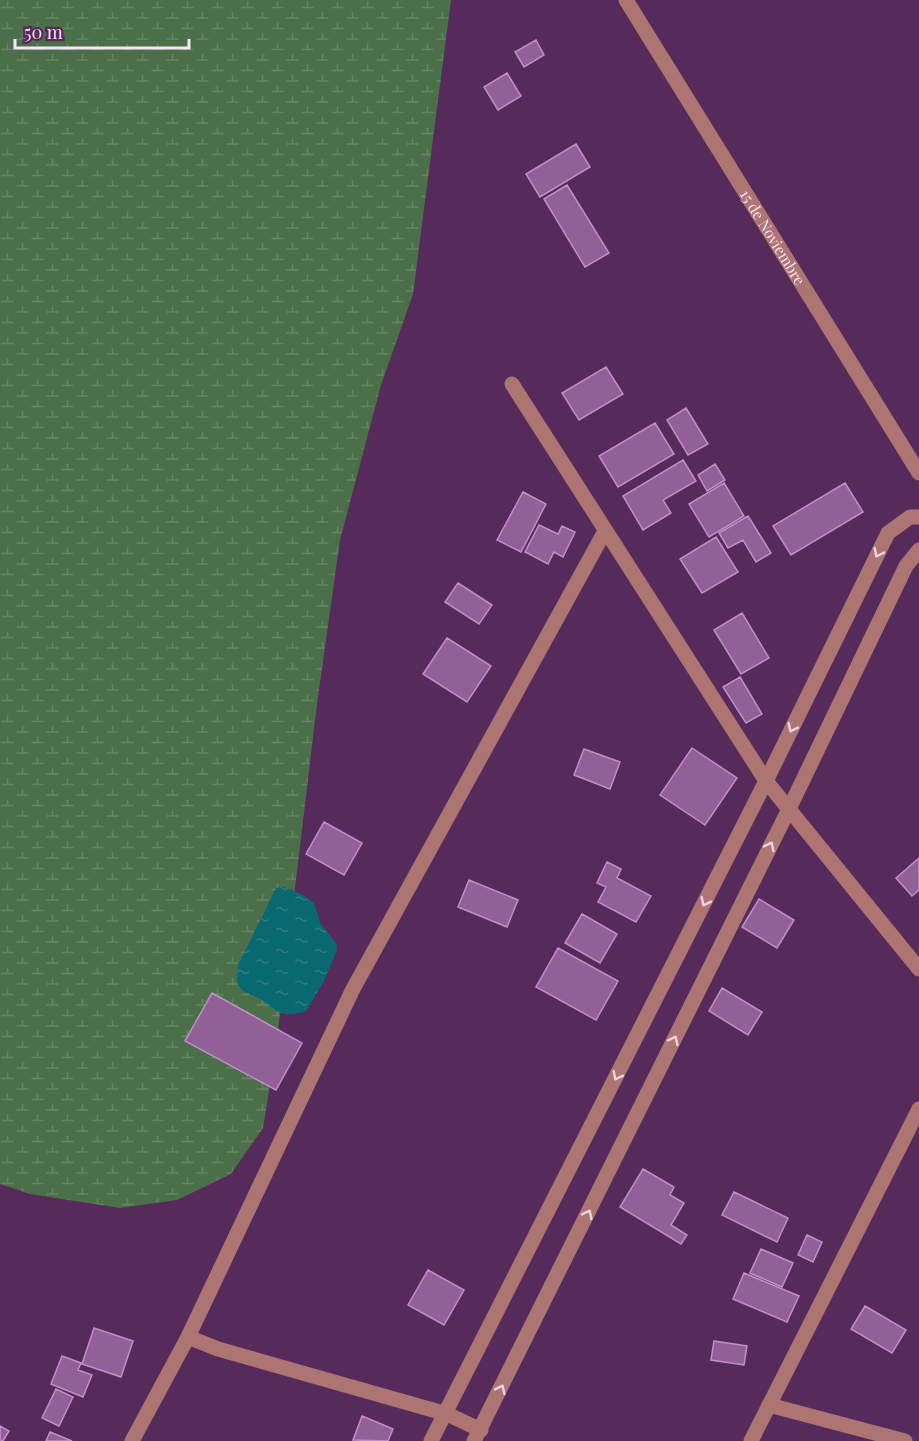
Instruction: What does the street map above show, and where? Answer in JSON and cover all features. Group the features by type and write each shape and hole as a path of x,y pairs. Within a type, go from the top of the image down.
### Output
{"street":[{"name":"15 de Noviembre","path":"626,0 919,473"},
{"path":"512,384 766,781 919,969"},
{"path":"431,1441 447,1414 766,781 888,533 910,517 919,517"},
{"path":"132,1441 188,1337 353,989 605,531"},
{"path":"188,1337 218,1349 447,1414 477,1436 789,809 906,566 919,550"},
{"path":"751,1441 919,1109"},
{"path":"769,1405 905,1441"}],"green space":[{"path":"0,0 451,0 413,294 381,385 340,540 317,704 276,1047 263,1128 231,1174 177,1200 120,1208 30,1194 0,1184"}],"water":[{"path":"282,886 303,895 314,903 320,923 336,943 337,950 324,981 306,1011 288,1014 278,1012 264,1001 245,992 237,983 238,965 276,888"}],"building":[{"path":"536,40 544,55 524,67 515,52"},
{"path":"507,73 521,96 498,110 484,87"},
{"path":"576,144 590,167 540,197 526,174"},
{"path":"567,185 609,253 585,267 544,199"},
{"path":"606,367 623,394 579,420 562,393"},
{"path":"686,408 708,444 688,455 667,420"},
{"path":"655,423 674,454 618,487 599,456"},
{"path":"683,460 696,481 663,500 671,513 643,530 623,496"},
{"path":"715,464 725,480 707,491 698,475"},
{"path":"724,483 744,516 709,537 689,504"},
{"path":"845,483 863,512 791,555 773,526"},
{"path":"523,492 546,504 521,552 497,540"},
{"path":"748,516 771,553 756,562 743,540 728,548 719,533"},
{"path":"539,525 558,534 562,526 575,532 563,557 554,552 548,564 525,552"},
{"path":"716,537 738,572 702,593 680,559"},
{"path":"458,583 492,605 479,624 445,602"},
{"path":"742,613 769,658 741,674 714,630"},
{"path":"447,638 491,666 467,702 423,674"},
{"path":"740,677 762,714 746,723 723,687"},
{"path":"692,748 737,778 705,825 660,795"},
{"path":"584,749 620,762 610,789 574,775"},
{"path":"324,822 362,843 344,875 306,854"},
{"path":"919,858 919,890 912,896 896,878"},
{"path":"607,862 621,869 617,878 651,896 636,922 598,902 606,887 597,883"},
{"path":"469,880 518,900 507,927 458,907"},
{"path":"759,899 794,920 777,948 742,927"},
{"path":"582,914 617,934 600,963 565,943"},
{"path":"558,948 618,981 596,1020 536,987"},
{"path":"722,988 762,1012 748,1035 709,1011"},
{"path":"212,993 302,1043 276,1090 185,1041"},
{"path":"643,1169 674,1187 670,1195 684,1203 671,1225 687,1235 681,1244 620,1207"},
{"path":"734,1192 788,1218 777,1242 722,1215"},
{"path":"807,1235 822,1242 813,1262 798,1255"},
{"path":"761,1249 793,1263 782,1287 750,1273"},
{"path":"428,1270 464,1290 444,1325 408,1305"},
{"path":"744,1273 799,1296 787,1322 733,1299"},
{"path":"865,1306 906,1330 892,1353 851,1329"},
{"path":"94,1328 133,1341 121,1377 82,1364"},
{"path":"714,1341 747,1346 744,1365 711,1360"},
{"path":"62,1356 81,1363 78,1370 92,1375 83,1397 51,1384"},
{"path":"56,1389 73,1397 59,1426 42,1418"},
{"path":"362,1416 393,1429 388,1441 353,1440"},
{"path":"0,1426 9,1431 3,1441 0,1441"},
{"path":"50,1432 72,1441 46,1441"}]}
